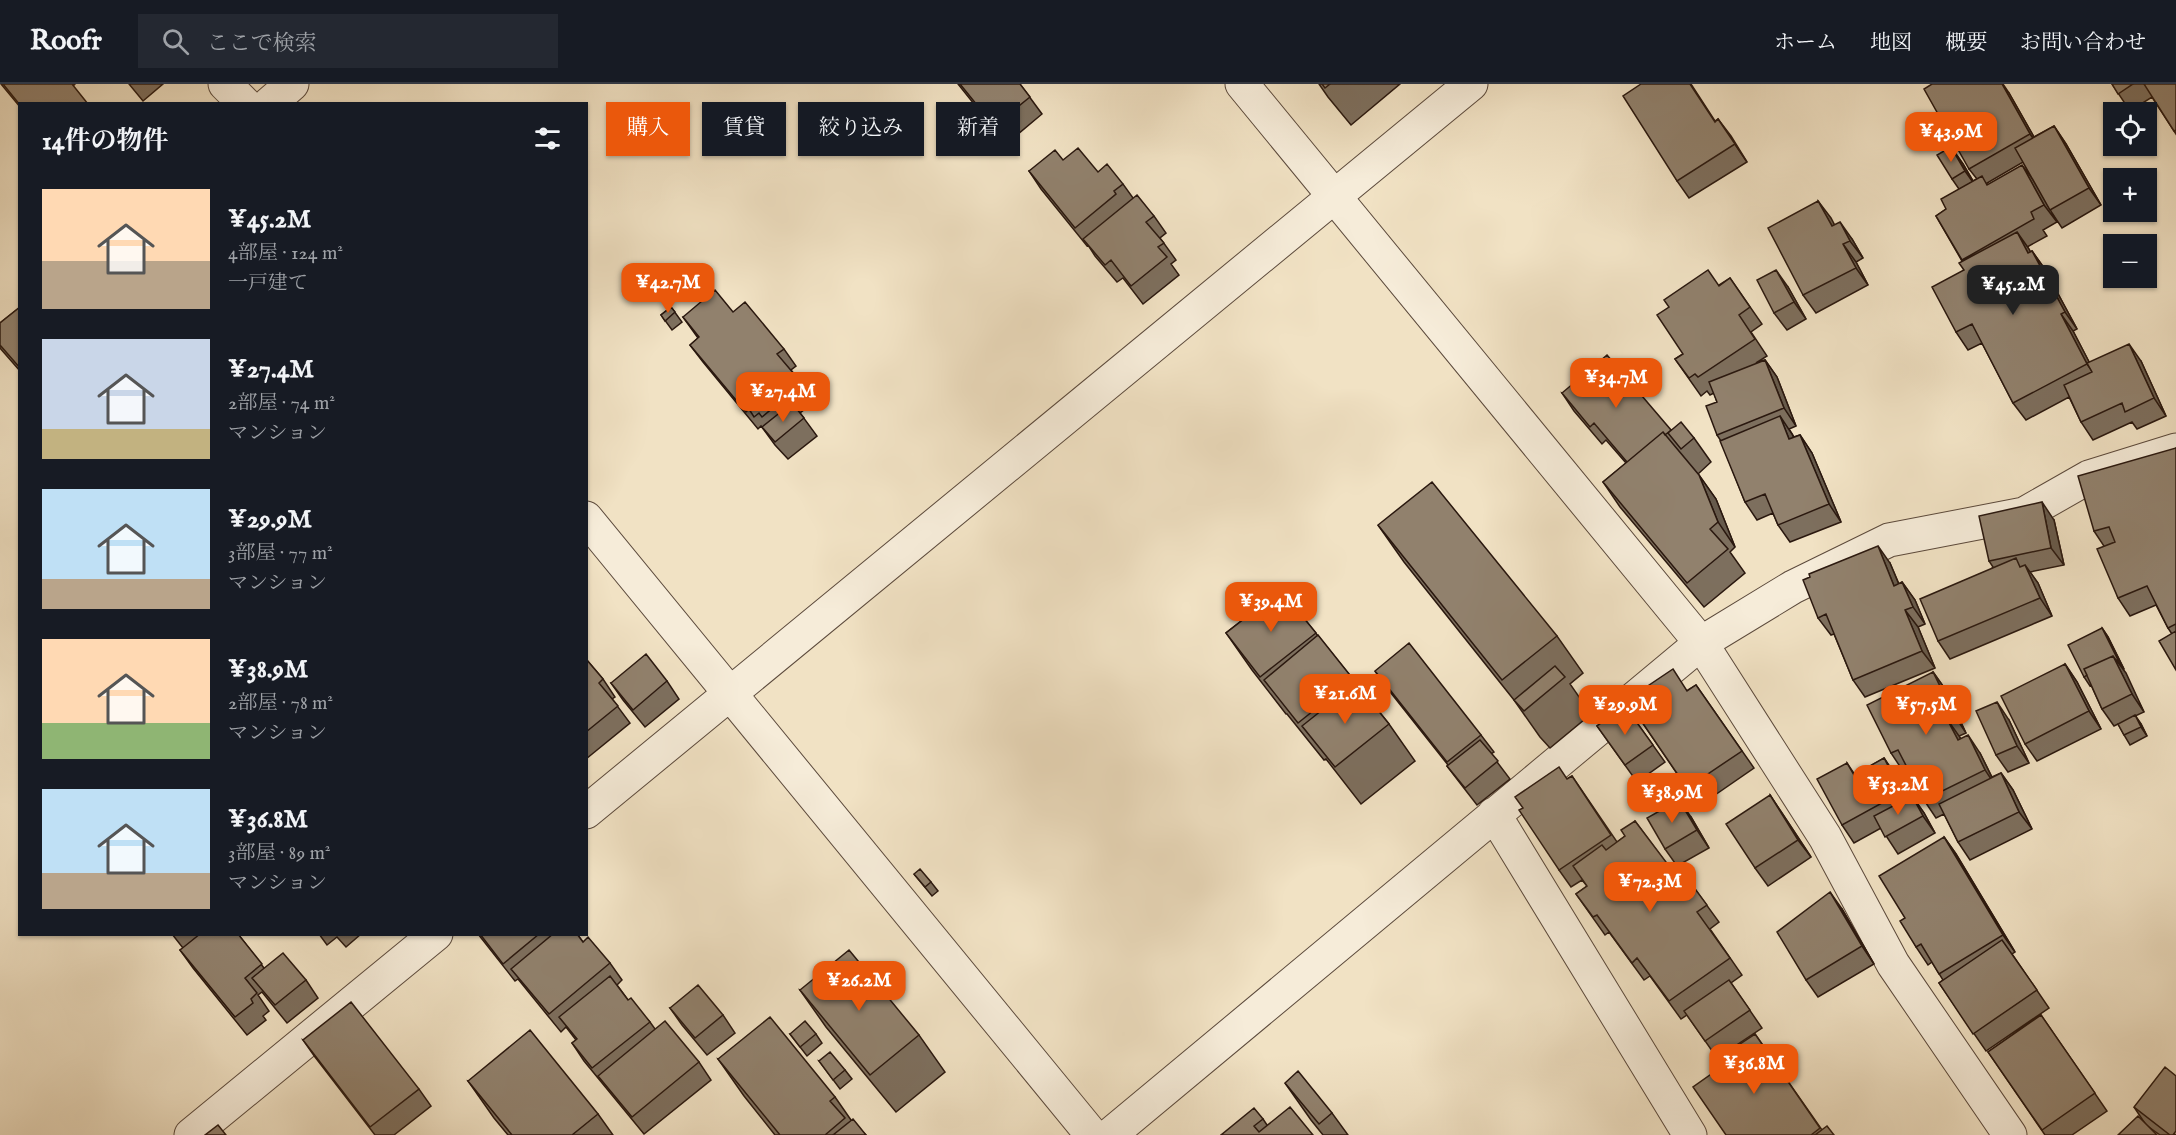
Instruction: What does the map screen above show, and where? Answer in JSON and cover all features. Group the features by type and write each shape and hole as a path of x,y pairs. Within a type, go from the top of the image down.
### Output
{"street":[{"path":"225,84 243,102"},
{"path":"271,102 292,84"},
{"path":"1242,84 1701,643 1825,837 1893,964 2010,1135"},
{"path":"588,810 1472,84"},
{"path":"1110,1135 1701,643 1793,587 1889,540 2024,514 2089,477 2176,450"},
{"path":"588,520 1092,1135"},
{"path":"1494,814 1690,1135"},
{"path":"191,1135 434,936"}],"building":[{"path":"3,84 72,84 86,102 18,102"},
{"path":"960,84 1020,84 1030,97 1020,105 1020,102 975,102"},
{"path":"1641,84 1690,84 1715,122 1718,119 1735,144 1677,181 1623,96"},
{"path":"1932,84 2002,84 2030,134 1969,169 1924,89"},
{"path":"2112,84 2133,84 2118,94"},
{"path":"2144,84 2176,84 2176,130 2174,131"},
{"path":"2054,126 2089,188 2050,210 2015,148"},
{"path":"1951,147 1965,171 1952,179 1937,155"},
{"path":"1078,148 1098,172 1107,164 1123,184 1114,191 1116,194 1075,228 1029,171 1055,150 1063,160"},
{"path":"2022,165 2044,205 2031,212 2034,219 1962,260 1936,216 1946,209 1941,199 1982,176 1987,185"},
{"path":"1137,195 1154,216 1146,222 1164,243 1158,247 1167,257 1131,286 1111,260 1105,265 1083,239"},
{"path":"1818,201 1832,226 1840,222 1850,241 1843,244 1856,268 1803,295 1768,228"},
{"path":"2017,232 2028,253 2032,251 2065,312 2061,314 2087,364 2013,403 1972,324 1956,332 1932,287 1964,270 1959,263"},
{"path":"1708,270 1719,286 1730,278 1750,307 1739,315 1755,339 1698,377 1695,374 1689,378 1675,359 1683,354 1657,315 1669,307 1664,300"},
{"path":"1776,270 1794,302 1774,313 1757,280"},
{"path":"715,290 733,312 745,302 784,349 777,354 800,381 790,389 793,391 762,417 759,413 754,417 749,409 746,412 690,345 699,337 683,317"},
{"path":"671,307 675,312 665,321 661,315"},
{"path":"18,309 18,366 0,345 0,323"},
{"path":"2129,344 2154,398 2125,412 2122,403 2081,422 2064,385 2092,372 2087,363"},
{"path":"1607,355 1671,430 1665,435 1663,432 1627,462 1594,423 1590,427 1562,393"},
{"path":"1765,360 1784,408 1717,435 1706,406 1717,402 1709,382"},
{"path":"792,403 804,418 775,442 762,427"},
{"path":"1780,416 1789,439 1800,435 1829,504 1778,525 1765,494 1745,502 1720,441"},
{"path":"1681,422 1694,438 1681,449 1668,433"},
{"path":"1663,432 1699,475 1718,522 1710,529 1728,549 1687,583 1603,482"},
{"path":"2176,448 2176,624 2168,628 2147,586 2118,598 2097,549 2115,542 2109,527 2094,531 2078,476"},
{"path":"1432,482 1557,636 1502,680 1378,525"},
{"path":"2042,502 2051,548 1989,561 1979,516"},
{"path":"1878,546 1894,586 1902,582 1913,607 1905,610 1922,651 1853,680 1826,614 1818,618 1803,580 1810,577 1809,574"},
{"path":"2016,558 2020,567 2025,565 2040,598 1938,641 1920,599"},
{"path":"1281,590 1316,633 1260,677 1226,633"},
{"path":"2102,628 2118,660 2113,656 2084,669 2087,675 2084,677 2068,645"},
{"path":"2176,631 2176,670 2159,641"},
{"path":"1318,635 1353,679 1298,723 1264,680"},
{"path":"1409,643 1481,735 1447,762 1375,671"},
{"path":"646,654 667,681 633,710 611,683"},
{"path":"2113,656 2132,694 2102,709 2084,669"},
{"path":"588,661 603,679 599,683 618,706 588,730"},
{"path":"2065,664 2089,711 2025,744 2001,696"},
{"path":"1555,666 1565,677 1524,711 1514,700"},
{"path":"1673,669 1687,691 1696,685 1742,751 1687,788 1627,700"},
{"path":"1933,672 1954,715 1947,719 1958,740 1968,735 1985,770 1924,800 1898,750 1891,753 1867,705"},
{"path":"1356,683 1389,724 1335,767 1302,726"},
{"path":"1997,702 2017,746 1996,755 1976,711"},
{"path":"1625,706 1653,745 1625,765 1597,726"},
{"path":"2135,715 2141,727 2124,735 2118,724"},
{"path":"1480,740 1498,761 1465,788 1447,766"},
{"path":"1884,758 1902,792 1842,825 1817,779 1847,763 1854,775"},
{"path":"1559,767 1567,779 1572,776 1611,835 1559,870 1519,810 1523,808 1515,797"},
{"path":"2001,773 2019,812 1958,842 1939,804"},
{"path":"1770,795 1798,840 1755,868 1726,824"},
{"path":"1912,796 1923,816 1885,837 1874,816"},
{"path":"1679,800 1697,830 1665,849 1647,818"},
{"path":"1635,821 1666,862 1656,868 1671,889 1687,878 1707,905 1697,912 1730,958 1669,1001 1637,958 1632,963 1597,915 1593,917 1576,894 1587,886 1573,866 1602,845 1606,850 1625,836 1621,830"},
{"path":"1944,837 2003,935 1939,974 1921,944 1916,947 1900,921 1905,918 1879,876"},
{"path":"920,869 931,882 925,887 914,874"},
{"path":"1830,892 1862,946 1806,980 1777,932"},
{"path":"198,936 240,936 262,964 245,978 257,993 251,999 253,1003 235,1017 180,950"},
{"path":"482,936 537,936 503,964"},
{"path":"551,936 578,936 583,942 588,937 610,963 549,1014 511,969"},
{"path":"2002,940 2037,990 1973,1034 1939,983"},
{"path":"849,950 919,1035 870,1075 800,990"},
{"path":"283,953 306,980 275,1005 252,978"},
{"path":"610,976 628,1000 631,998 650,1022 592,1068 572,1043 577,1039 559,1017"},
{"path":"1729,980 1750,1010 1705,1041 1684,1011"},
{"path":"698,985 723,1015 695,1038 670,1008"},
{"path":"351,1002 419,1089 370,1127 303,1040"},
{"path":"2041,1015 2095,1093 2042,1130 1988,1052"},
{"path":"770,1017 835,1097 830,1101 845,1118 825,1135 780,1135 718,1059"},
{"path":"665,1021 699,1062 632,1117 598,1076"},
{"path":"805,1021 816,1034 800,1047 790,1034"},
{"path":"530,1030 598,1114 572,1135 512,1135 468,1081"},
{"path":"1755,1034 1820,1128 1811,1135 1726,1135 1693,1087 1724,1065 1720,1057"},
{"path":"830,1052 845,1070 833,1080 819,1061"},
{"path":"2165,1067 2176,1076 2176,1131 2173,1135 2134,1107"},
{"path":"1298,1071 1332,1113 1319,1124 1285,1083"},
{"path":"1290,1107 1313,1135 1221,1135 1254,1108 1263,1119 1254,1126 1259,1132"},
{"path":"2138,1116 2157,1135 2118,1135"},
{"path":"853,1119 866,1135 833,1135"},
{"path":"218,1125 226,1135 205,1135"},
{"path":"1827,1126 1834,1135 1815,1135"}]}
